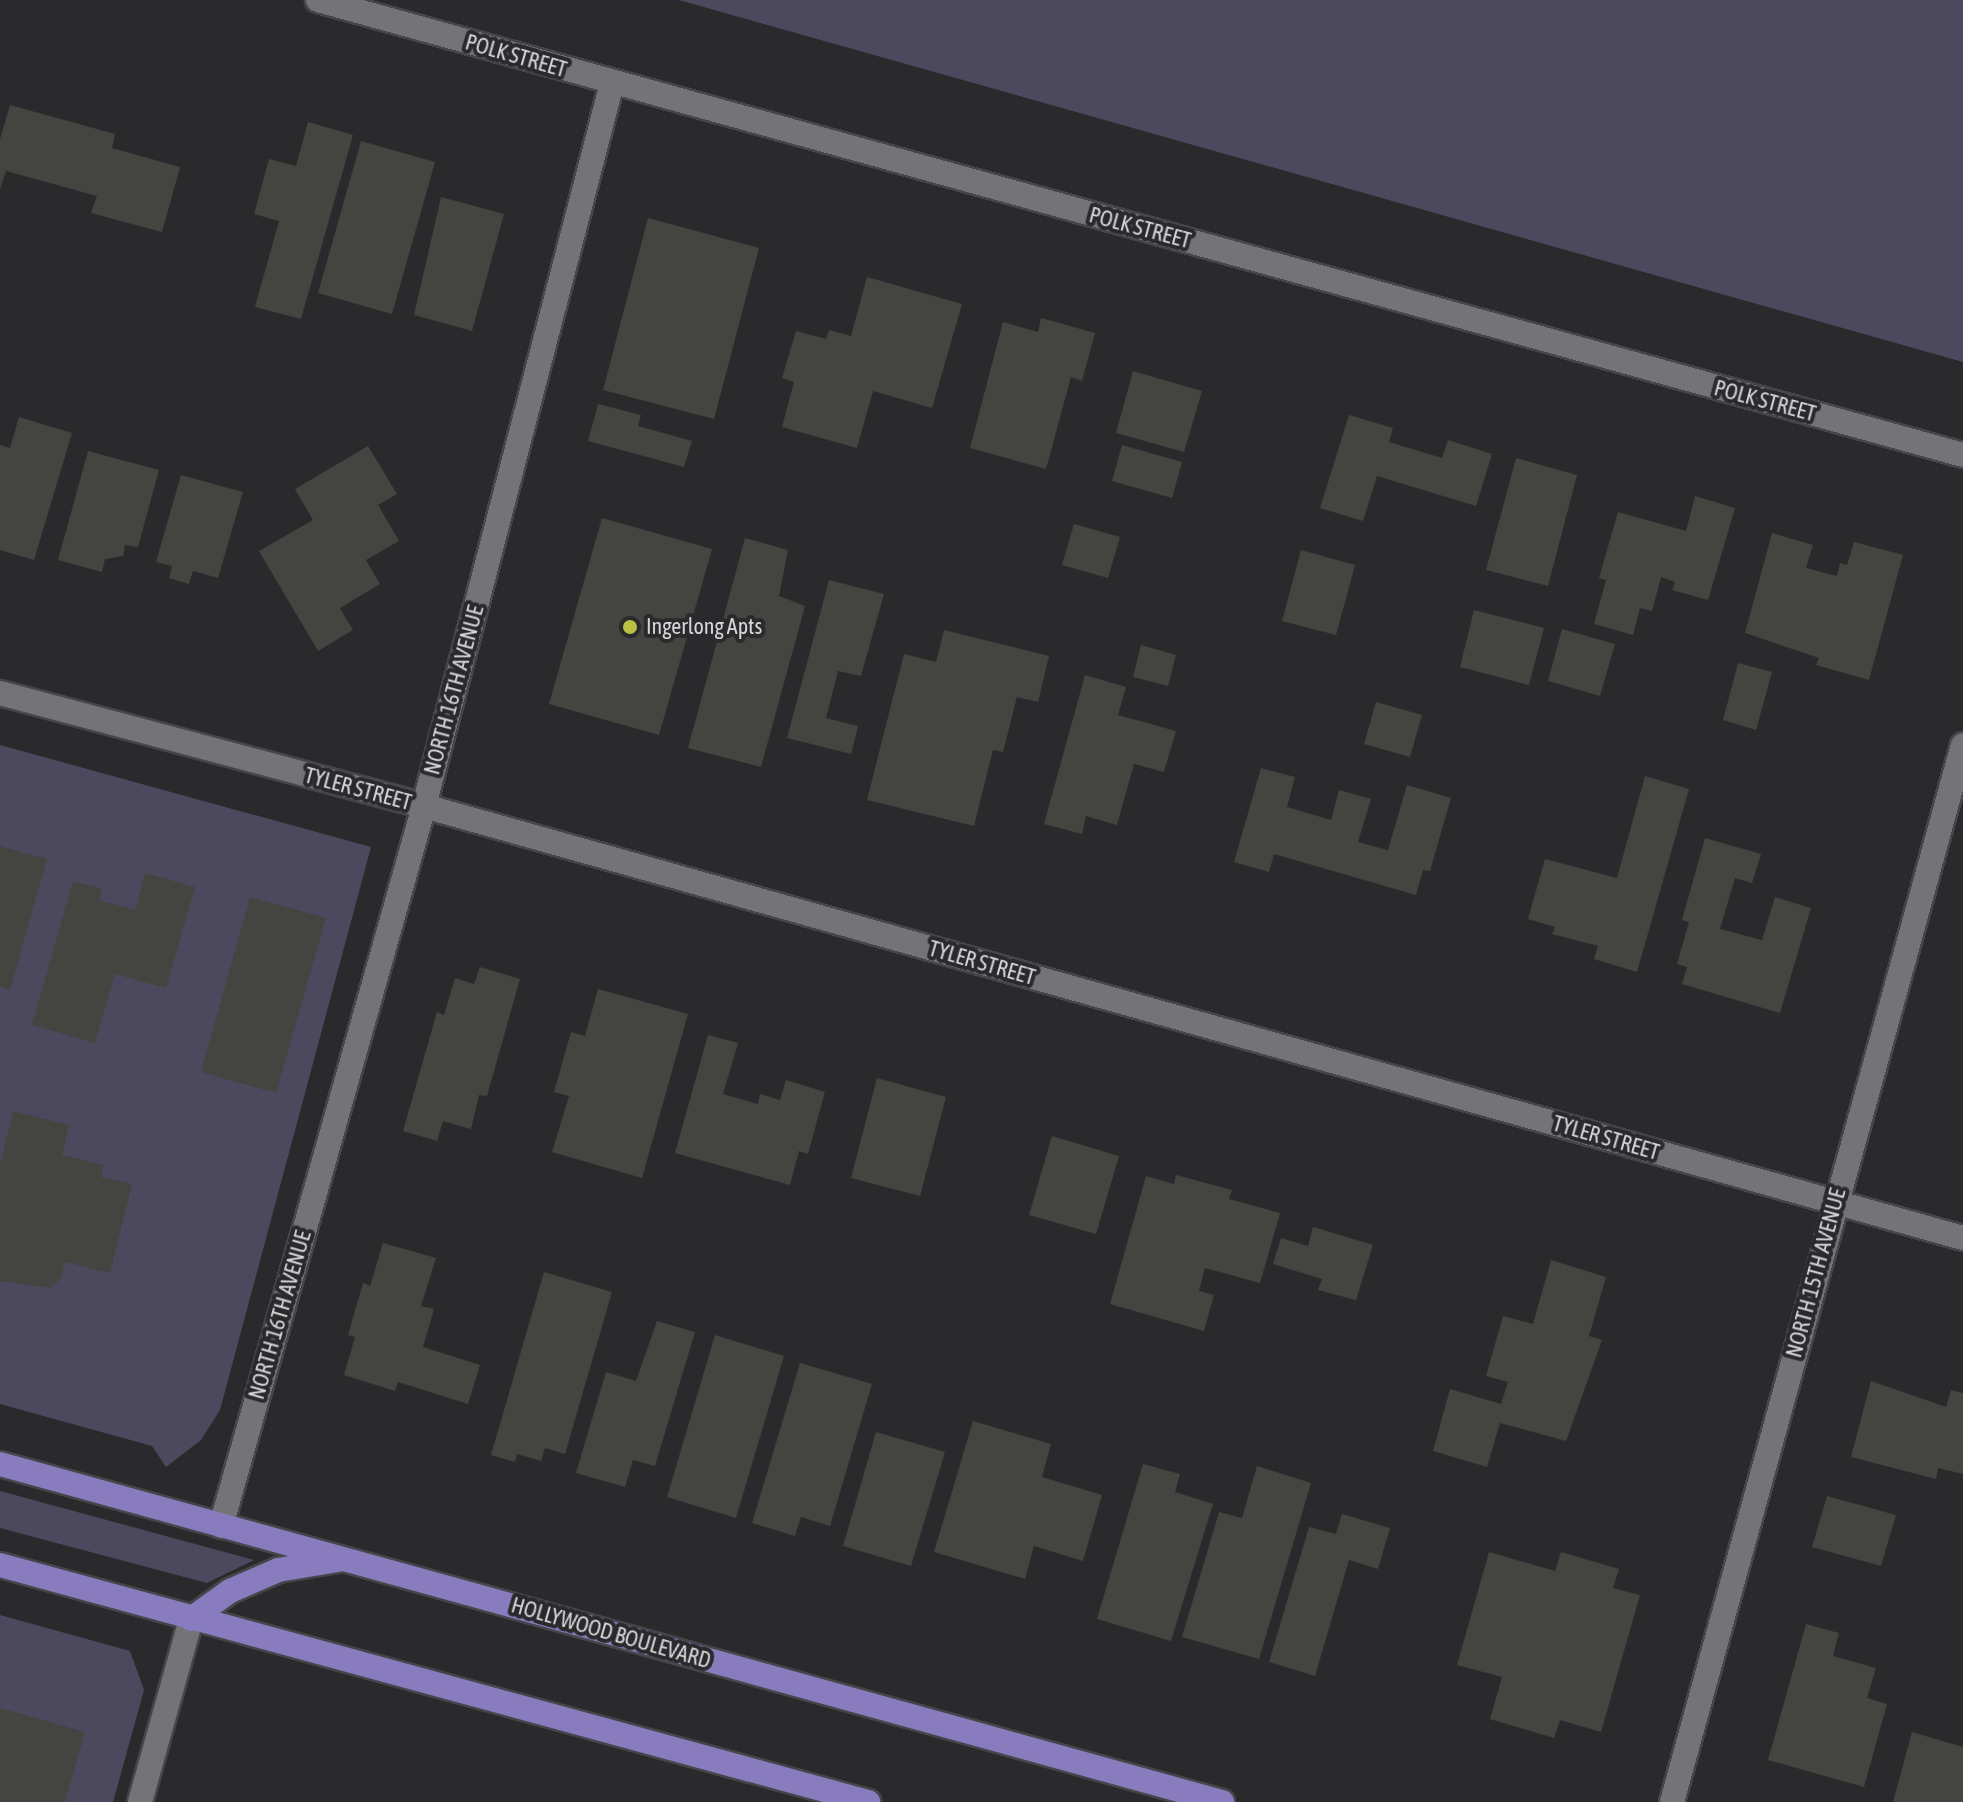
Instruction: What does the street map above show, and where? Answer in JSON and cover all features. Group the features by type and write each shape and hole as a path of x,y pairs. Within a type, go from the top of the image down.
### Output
{"main road":[{"name":"HOLLYWOOD BOULEVARD","path":"0,1464 1222,1802"},
{"path":"191,1619 230,1591 278,1570 344,1559"},
{"path":"0,1565 868,1802"}],"street":[{"name":"POLK STREET","path":"318,0 1963,455"},
{"name":"NORTH 16TH AVENUE","path":"221,1526 424,806 612,83"},
{"name":"TYLER STREET","path":"0,693 424,806 1963,1238"},
{"name":"NORTH 15TH AVENUE","path":"1672,1802 1963,745"},
{"path":"140,1802 191,1619"}],"shaded area":[{"path":"679,0 1963,0 1963,362"},
{"path":"0,745 371,847 220,1410 201,1440 166,1467 152,1446 0,1404"},
{"path":"0,1491 254,1560 207,1583 0,1528"},
{"path":"0,1615 130,1651 144,1690 113,1802 0,1802"}],"building":[{"path":"10,105 115,134 112,148 180,167 162,232 91,213 97,196 6,171 0,189 0,139"},
{"path":"308,122 353,135 301,319 255,307 279,221 254,214 269,159 296,166"},
{"path":"361,141 435,162 392,314 318,293"},
{"path":"441,197 504,214 472,331 414,315"},
{"path":"648,218 759,248 714,419 603,390"},
{"path":"867,277 962,304 932,408 873,391 857,448 782,427 794,382 782,378 796,331 826,339 829,330 851,336"},
{"path":"1041,318 1095,333 1082,381 1071,377 1046,469 970,448 1003,322 1038,332"},
{"path":"1133,371 1202,391 1184,452 1116,433"},
{"path":"598,404 641,415 638,426 692,441 684,467 588,441"},
{"path":"1349,415 1393,428 1389,442 1442,458 1448,440 1492,454 1476,506 1377,476 1363,521 1320,508"},
{"path":"19,417 72,433 34,560 0,550 0,445 10,448"},
{"path":"1122,445 1182,462 1172,498 1112,481"},
{"path":"368,446 397,494 378,505 399,541 366,560 380,584 340,608 353,630 318,651 259,551 313,520 295,489"},
{"path":"88,451 159,470 138,547 125,545 123,556 105,559 102,572 58,560"},
{"path":"1516,458 1577,475 1548,586 1486,570"},
{"path":"181,475 243,492 218,578 193,571 189,584 169,578 172,566 156,562"},
{"path":"1695,496 1735,508 1708,600 1672,590 1675,582 1661,577 1652,611 1640,608 1633,635 1594,624 1606,580 1599,578 1618,512 1686,531"},
{"name":"Ingerlong Apts","path":"602,518 712,549 659,735 549,704"},
{"path":"1074,524 1120,537 1108,578 1062,565"},
{"path":"1772,533 1813,545 1806,568 1837,576 1840,563 1847,565 1854,542 1903,555 1869,680 1816,665 1819,658 1745,633"},
{"path":"745,538 788,550 779,596 805,606 761,767 688,748"},
{"path":"1301,550 1355,565 1336,635 1282,621"},
{"path":"829,580 884,594 861,676 838,671 826,718 858,726 851,754 787,738"},
{"path":"1474,610 1544,628 1529,685 1460,667"},
{"path":"1562,629 1615,644 1600,696 1548,681"},
{"path":"944,630 1049,656 1038,702 1017,697 1003,752 993,750 974,826 867,800 904,654 936,662"},
{"path":"1141,645 1176,655 1168,686 1133,677"},
{"path":"1738,663 1772,672 1756,730 1723,720"},
{"path":"1085,675 1126,687 1118,715 1176,731 1164,772 1134,764 1117,825 1086,816 1082,834 1044,824"},
{"path":"1376,702 1422,715 1410,757 1364,744"},
{"path":"1261,768 1295,777 1287,807 1331,820 1339,790 1371,799 1358,842 1388,850 1407,785 1451,798 1430,871 1423,870 1416,895 1274,854 1269,872 1234,862"},
{"path":"1645,776 1689,789 1637,972 1594,959 1598,946 1552,934 1555,927 1528,919 1545,859 1617,878"},
{"path":"1705,838 1761,854 1752,883 1735,878 1720,929 1762,940 1775,897 1811,908 1780,1013 1682,984 1687,967 1677,964 1689,922 1682,920"},
{"path":"0,846 47,859 10,990 0,987"},
{"path":"145,873 195,887 166,988 115,974 95,1043 32,1025 73,881 102,889 99,900 135,910"},
{"path":"250,897 326,918 276,1093 201,1072"},
{"path":"480,967 520,979 487,1096 479,1095 471,1129 443,1121 437,1141 403,1131 437,1012 444,1015 455,978 474,984"},
{"path":"598,989 688,1014 642,1178 552,1152 569,1096 554,1092 571,1032 585,1036"},
{"path":"708,1035 738,1043 723,1094 758,1104 760,1094 780,1100 786,1080 825,1092 808,1154 799,1151 790,1185 675,1153"},
{"path":"877,1078 946,1097 920,1196 851,1178"},
{"path":"13,1111 69,1125 62,1155 104,1165 101,1177 132,1184 110,1273 65,1262 61,1278 50,1288 0,1281 0,1165"},
{"path":"1052,1136 1119,1156 1096,1234 1029,1215"},
{"path":"1176,1175 1232,1190 1229,1199 1280,1213 1260,1283 1205,1268 1199,1291 1214,1295 1204,1331 1110,1304 1146,1176 1174,1184"},
{"path":"1313,1227 1373,1245 1356,1300 1318,1290 1322,1279 1273,1264 1281,1238 1308,1246"},
{"path":"383,1243 436,1258 421,1306 434,1309 423,1347 480,1365 468,1404 398,1382 395,1391 344,1375 355,1337 348,1335 363,1283 370,1286"},
{"path":"1551,1260 1606,1277 1589,1336 1602,1340 1566,1441 1500,1423 1487,1467 1433,1451 1450,1389 1501,1404 1508,1382 1486,1376 1503,1316 1533,1324"},
{"path":"544,1272 612,1292 565,1454 545,1448 541,1461 517,1454 515,1462 491,1455"},
{"path":"657,1321 695,1332 655,1466 633,1460 625,1487 576,1473 606,1372 636,1381"},
{"path":"715,1335 784,1356 736,1518 667,1497"},
{"path":"800,1363 872,1384 830,1526 801,1517 795,1536 752,1523"},
{"path":"1871,1381 1946,1407 1951,1390 1963,1393 1963,1474 1938,1468 1936,1479 1851,1457"},
{"path":"973,1421 1051,1444 1042,1477 1102,1495 1083,1561 1034,1546 1025,1579 934,1552"},
{"path":"876,1432 945,1452 911,1566 843,1546"},
{"path":"1143,1464 1180,1474 1175,1492 1213,1504 1171,1641 1097,1619"},
{"path":"1257,1466 1311,1483 1259,1659 1182,1637 1219,1512 1242,1518"},
{"path":"1827,1496 1896,1515 1881,1566 1812,1547"},
{"path":"1342,1514 1390,1528 1378,1569 1349,1560 1315,1676 1269,1662 1309,1527 1336,1534"},
{"path":"1489,1552 1555,1571 1561,1552 1619,1569 1613,1588 1640,1595 1601,1732 1560,1720 1554,1738 1490,1719 1502,1677 1457,1665"},
{"path":"1806,1624 1839,1633 1833,1656 1876,1668 1867,1698 1887,1704 1864,1787 1768,1760"},
{"path":"0,1708 85,1732 65,1802 0,1802"},
{"path":"1912,1732 1963,1747 1963,1802 1893,1802"}],"place":[{"name":"Ingerlong Apts","path":"630,627"}]}
